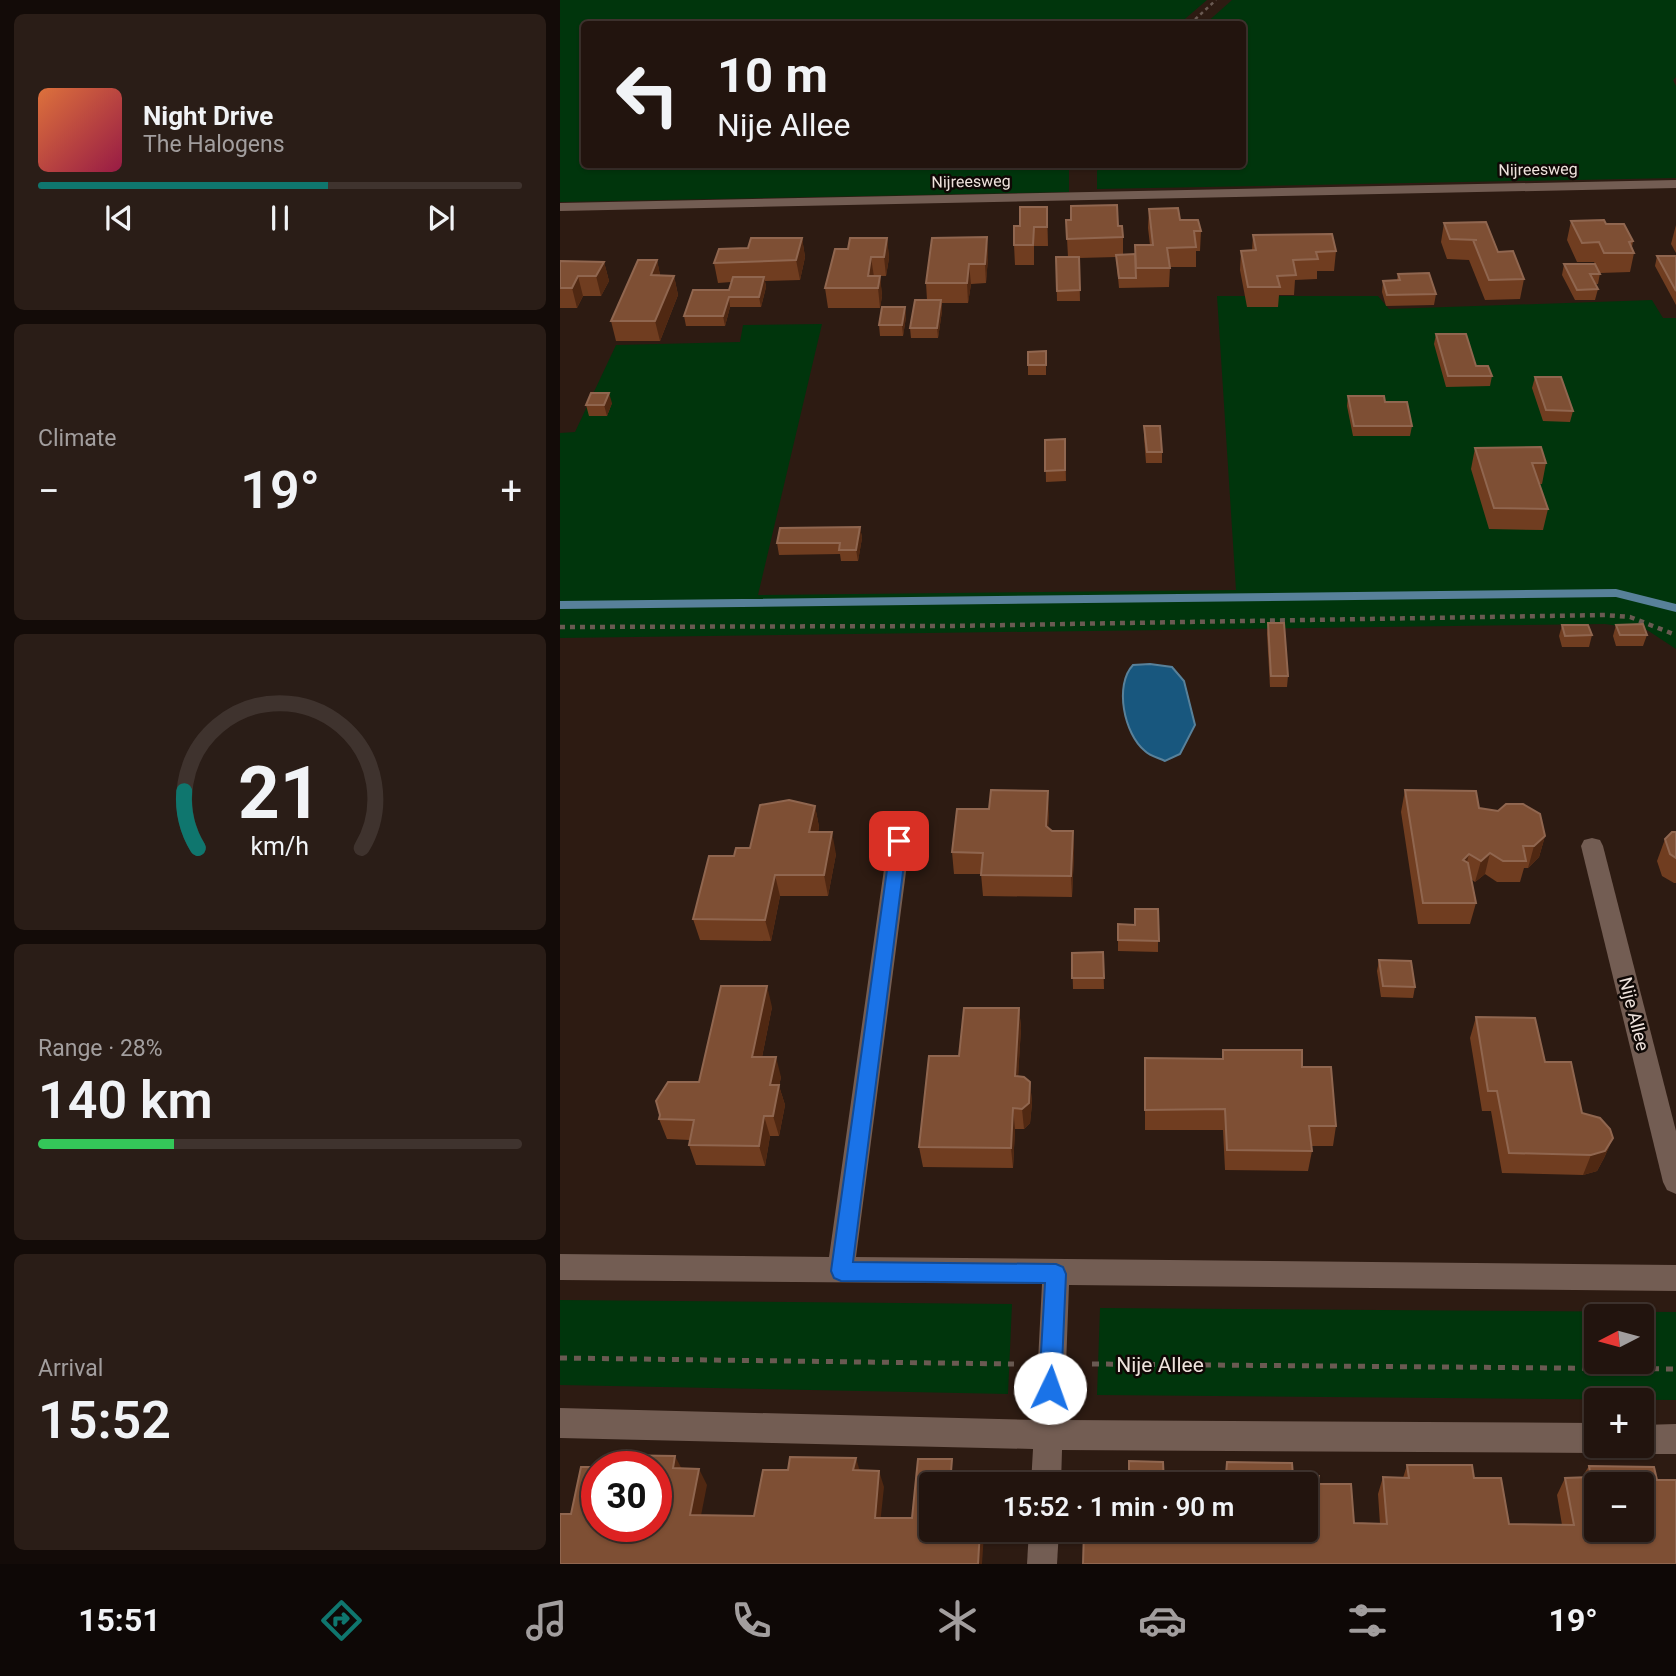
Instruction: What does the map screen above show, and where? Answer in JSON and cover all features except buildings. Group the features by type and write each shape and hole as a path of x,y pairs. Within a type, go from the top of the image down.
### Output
{"street":[{"name":"Nijreesweg","path":"560,207 1676,184"},
{"path":"841,1271 899,841"},
{"name":"Nije Allee","path":"1592,846 1676,1182"},
{"path":"560,1267 1056,1274 1676,1278"},
{"path":"1046,1472 1056,1274"},
{"path":"560,1423 1048,1435 1584,1438"},
{"path":"1654,1438 1676,1439"},
{"path":"1042,1564 1043,1542"}],"path":[{"path":"1193,21 1216,0"},
{"path":"560,627 948,626 1605,615 1630,617 1676,635"},
{"name":"Nije Allee","path":"560,1358 1676,1369"}],"green space":[{"path":"560,0 1207,0 1182,21 581,21 581,168 1070,168 1069,192 560,202"},
{"path":"1232,0 1676,0 1676,77 1673,80 1676,86 1676,178 1097,189 1099,168 1246,168 1246,21 1208,21"},
{"path":"1217,296 1378,296 1389,309 1652,300 1663,318 1676,318 1676,649 1647,630 1605,624 560,638 560,433 575,432 616,345 740,342 743,325 822,324 758,595 1236,590"},
{"path":"560,1300 1012,1304 1008,1394 560,1385"},
{"path":"1100,1308 1584,1311 1584,1374 1654,1374 1654,1312 1676,1312 1676,1400 1654,1400 1654,1388 1584,1388 1584,1399 1097,1395"}],"water":[{"path":"1133,665 1172,667 1184,681 1195,725 1180,754 1165,761 1147,753 1138,743 1127,722 1124,709 1124,684 1127,674"}],"waterway":[{"path":"560,605 1616,593 1676,608"}],"route":[{"path":"899,841 841,1271 1056,1274 1050,1388"}]}
